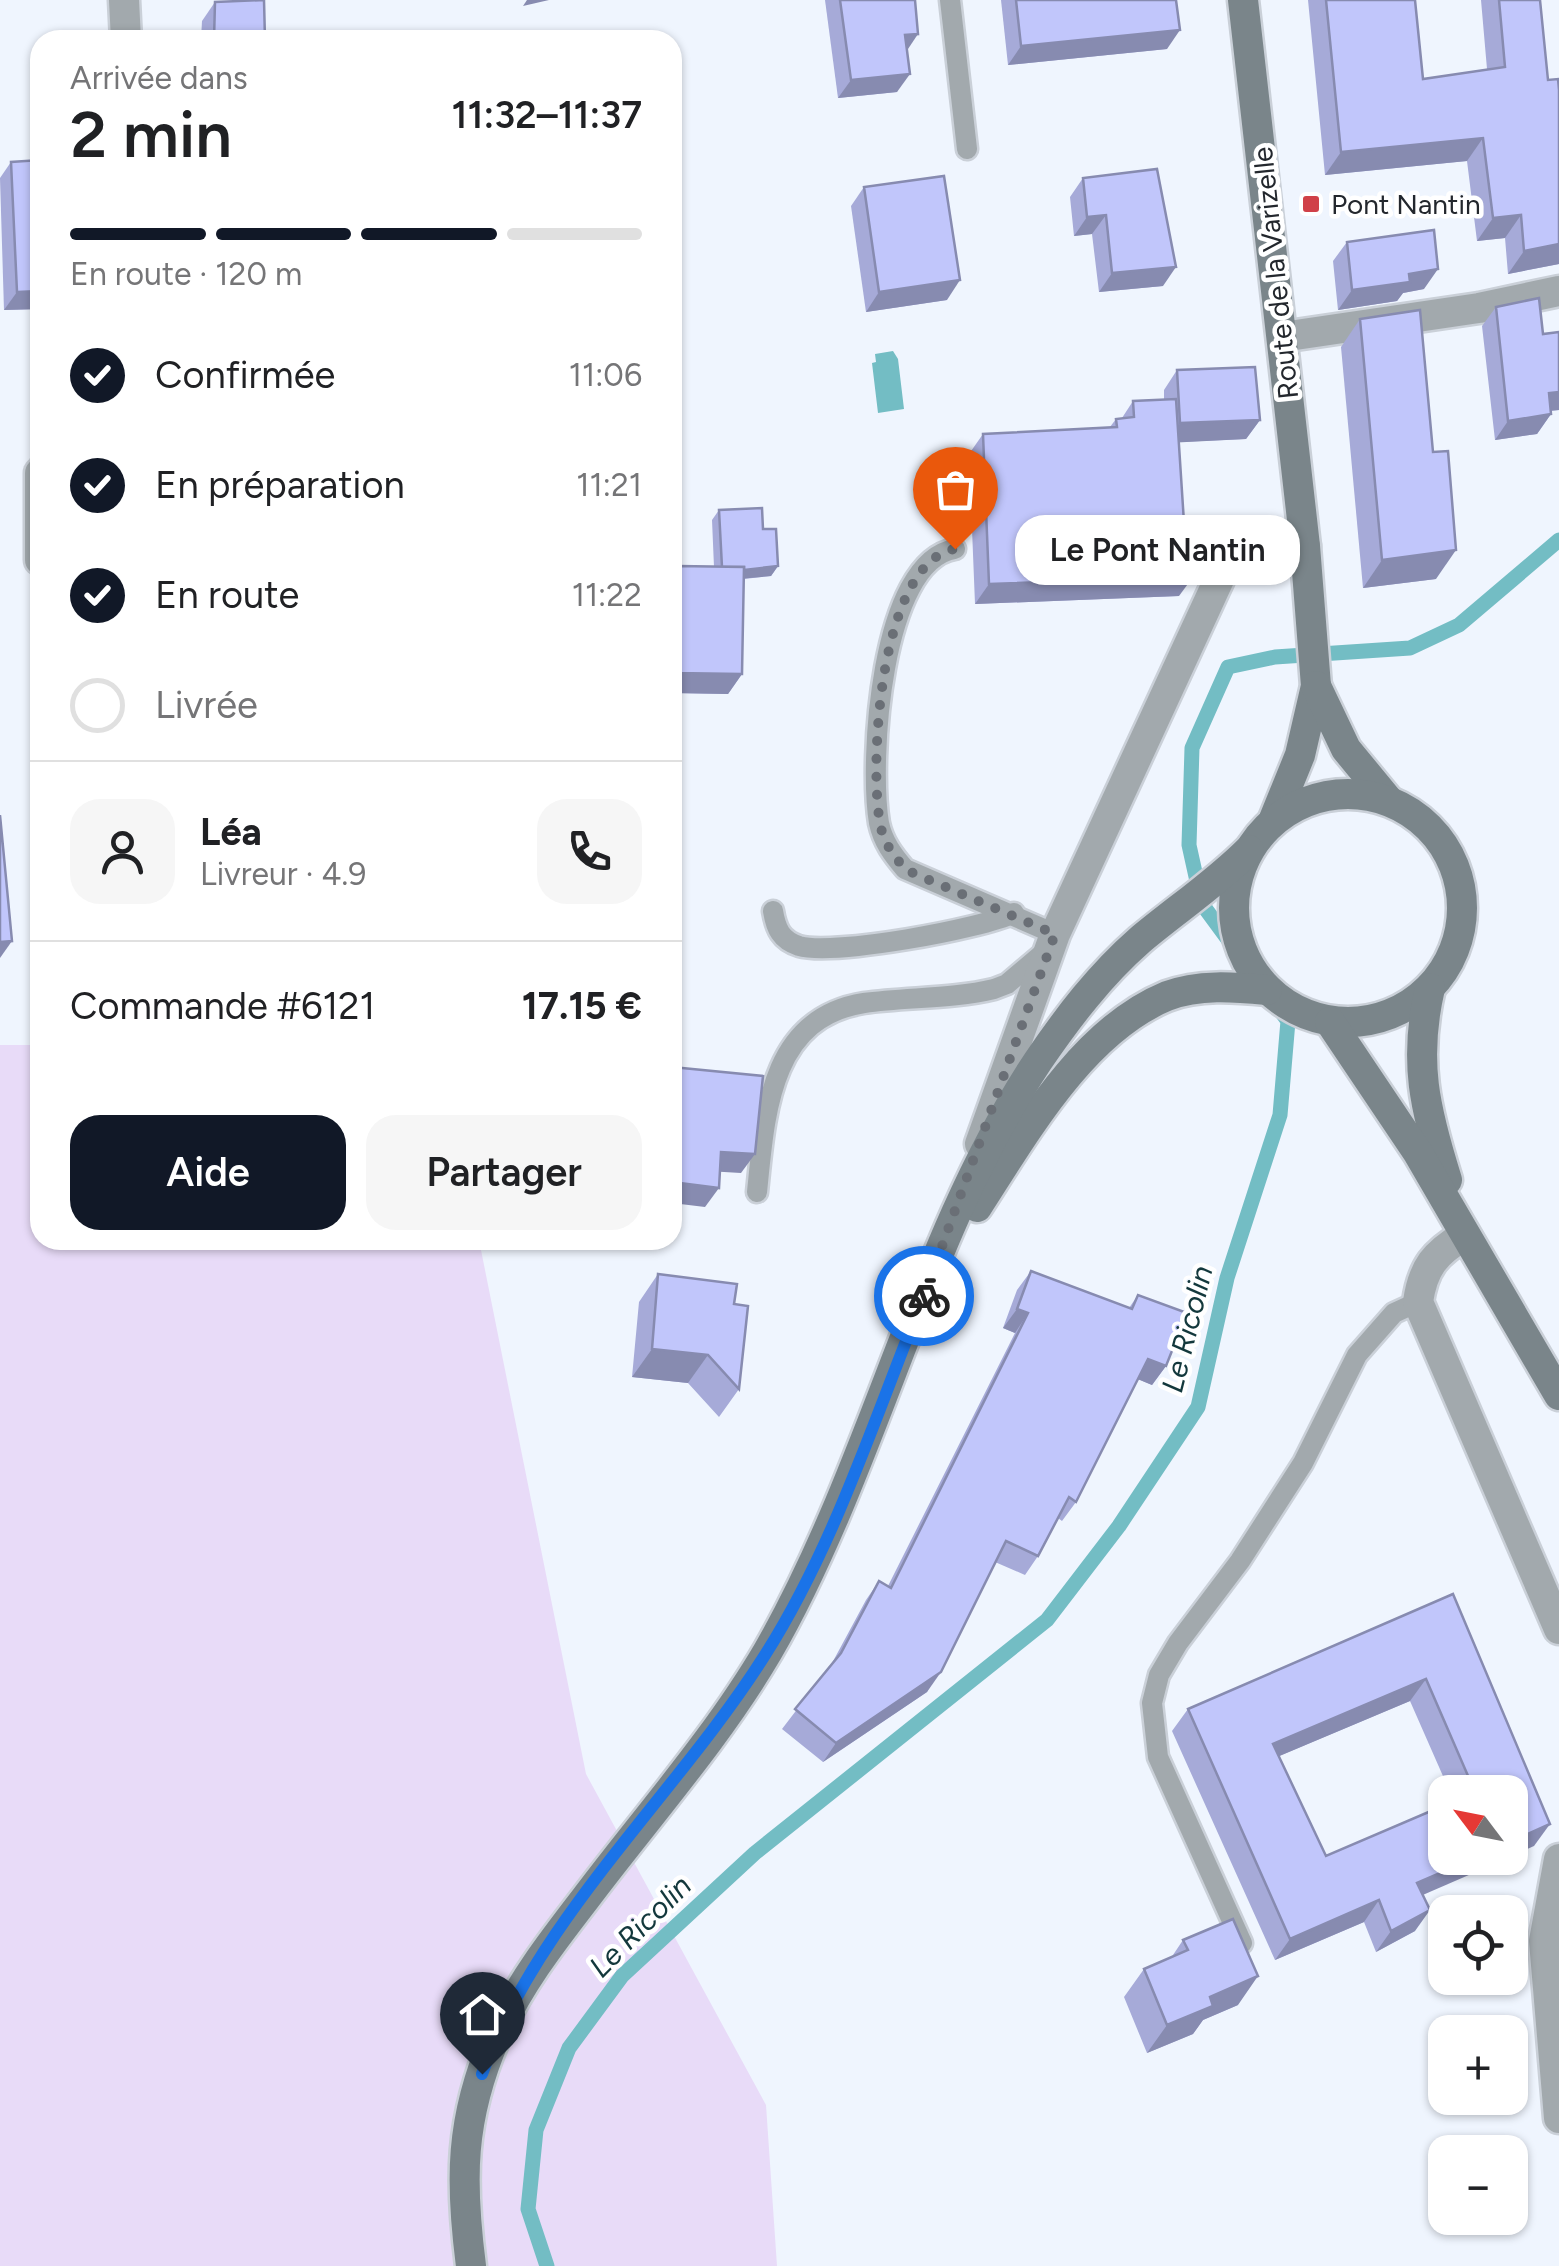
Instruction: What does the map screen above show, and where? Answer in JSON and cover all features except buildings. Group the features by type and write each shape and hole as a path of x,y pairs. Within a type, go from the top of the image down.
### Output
{"main road":[{"name":"Route de la Varizelle","path":"1243,0 1306,546 1316,686"},
{"path":"1248,850 1234,887 1234,927 1245,961 1267,990 1296,1011 1330,1022 1367,1022 1401,1010 1430,988 1451,959 1462,925 1462,888 1448,851 1422,820 1388,800 1346,749 1316,686"},
{"path":"471,2266 461,2188 470,2110 495,2038 534,1965 766,1655 818,1558 932,1276 992,1140 1036,1064 1106,973 1142,939 1217,882 1274,819 1300,755 1316,686"},
{"path":"1274,819 1310,800 1349,793 1388,800"},
{"path":"932,1276 1040,1116 1087,1057 1127,1020 1169,996 1220,986 1267,990"},
{"path":"1430,988 1422,1022 1420,1076 1465,1235"},
{"path":"1330,1022 1377,1086 1559,1395"}],"street":[{"path":"124,0 126,30"},
{"path":"1282,337 1479,308 1559,290"},
{"path":"932,1276 1053,940 1227,562 1306,546"},
{"path":"1465,1235 1440,1250 1422,1272 1418,1302 1559,1629"},
{"path":"1559,1859 1544,1941 1559,2118"}],"lane":[{"path":"950,0 967,149"},
{"path":"757,1192 767,1097 776,1070 789,1050 823,1017 864,1004 994,989 1006,984 1053,940 1014,913 906,870 890,852 880,825 874,739 888,656 914,578 928,559 955,549"},
{"path":"773,911 776,928 785,940 815,949 979,928 1014,913"},
{"path":"1248,1956 1158,1757 1152,1703 1160,1675 1178,1643 1240,1560 1302,1463 1357,1355 1394,1313 1418,1302"}],"shaded area":[{"path":"0,1045 30,1045 30,1250 481,1250 586,1774 766,2105 777,2266 0,2266"}],"water":[{"path":"893,351 898,359 904,409 878,413 872,363 876,362 875,354"}],"waterway":[{"name":"Le Ricolin","path":"547,2266 528,2209 536,2130 569,2048 622,1976 755,1853 1047,1620 1119,1526 1198,1407 1227,1278 1280,1115 1288,1021 1202,904 1189,845 1192,748 1228,667 1275,657 1410,648 1459,625 1559,540"}],"way so far":[{"path":"924,1296 1055,934 1014,913 906,870 890,852 880,825 874,739 888,656 914,578 928,559 955,549"}],"place":[{"name":"Pont Nantin","path":"1311,204"},
{"name":"Le Pont Nantin","path":"955,549"}],"route":[{"path":"482,2074 495,2038 534,1965 766,1655 818,1558 924,1296"}]}
